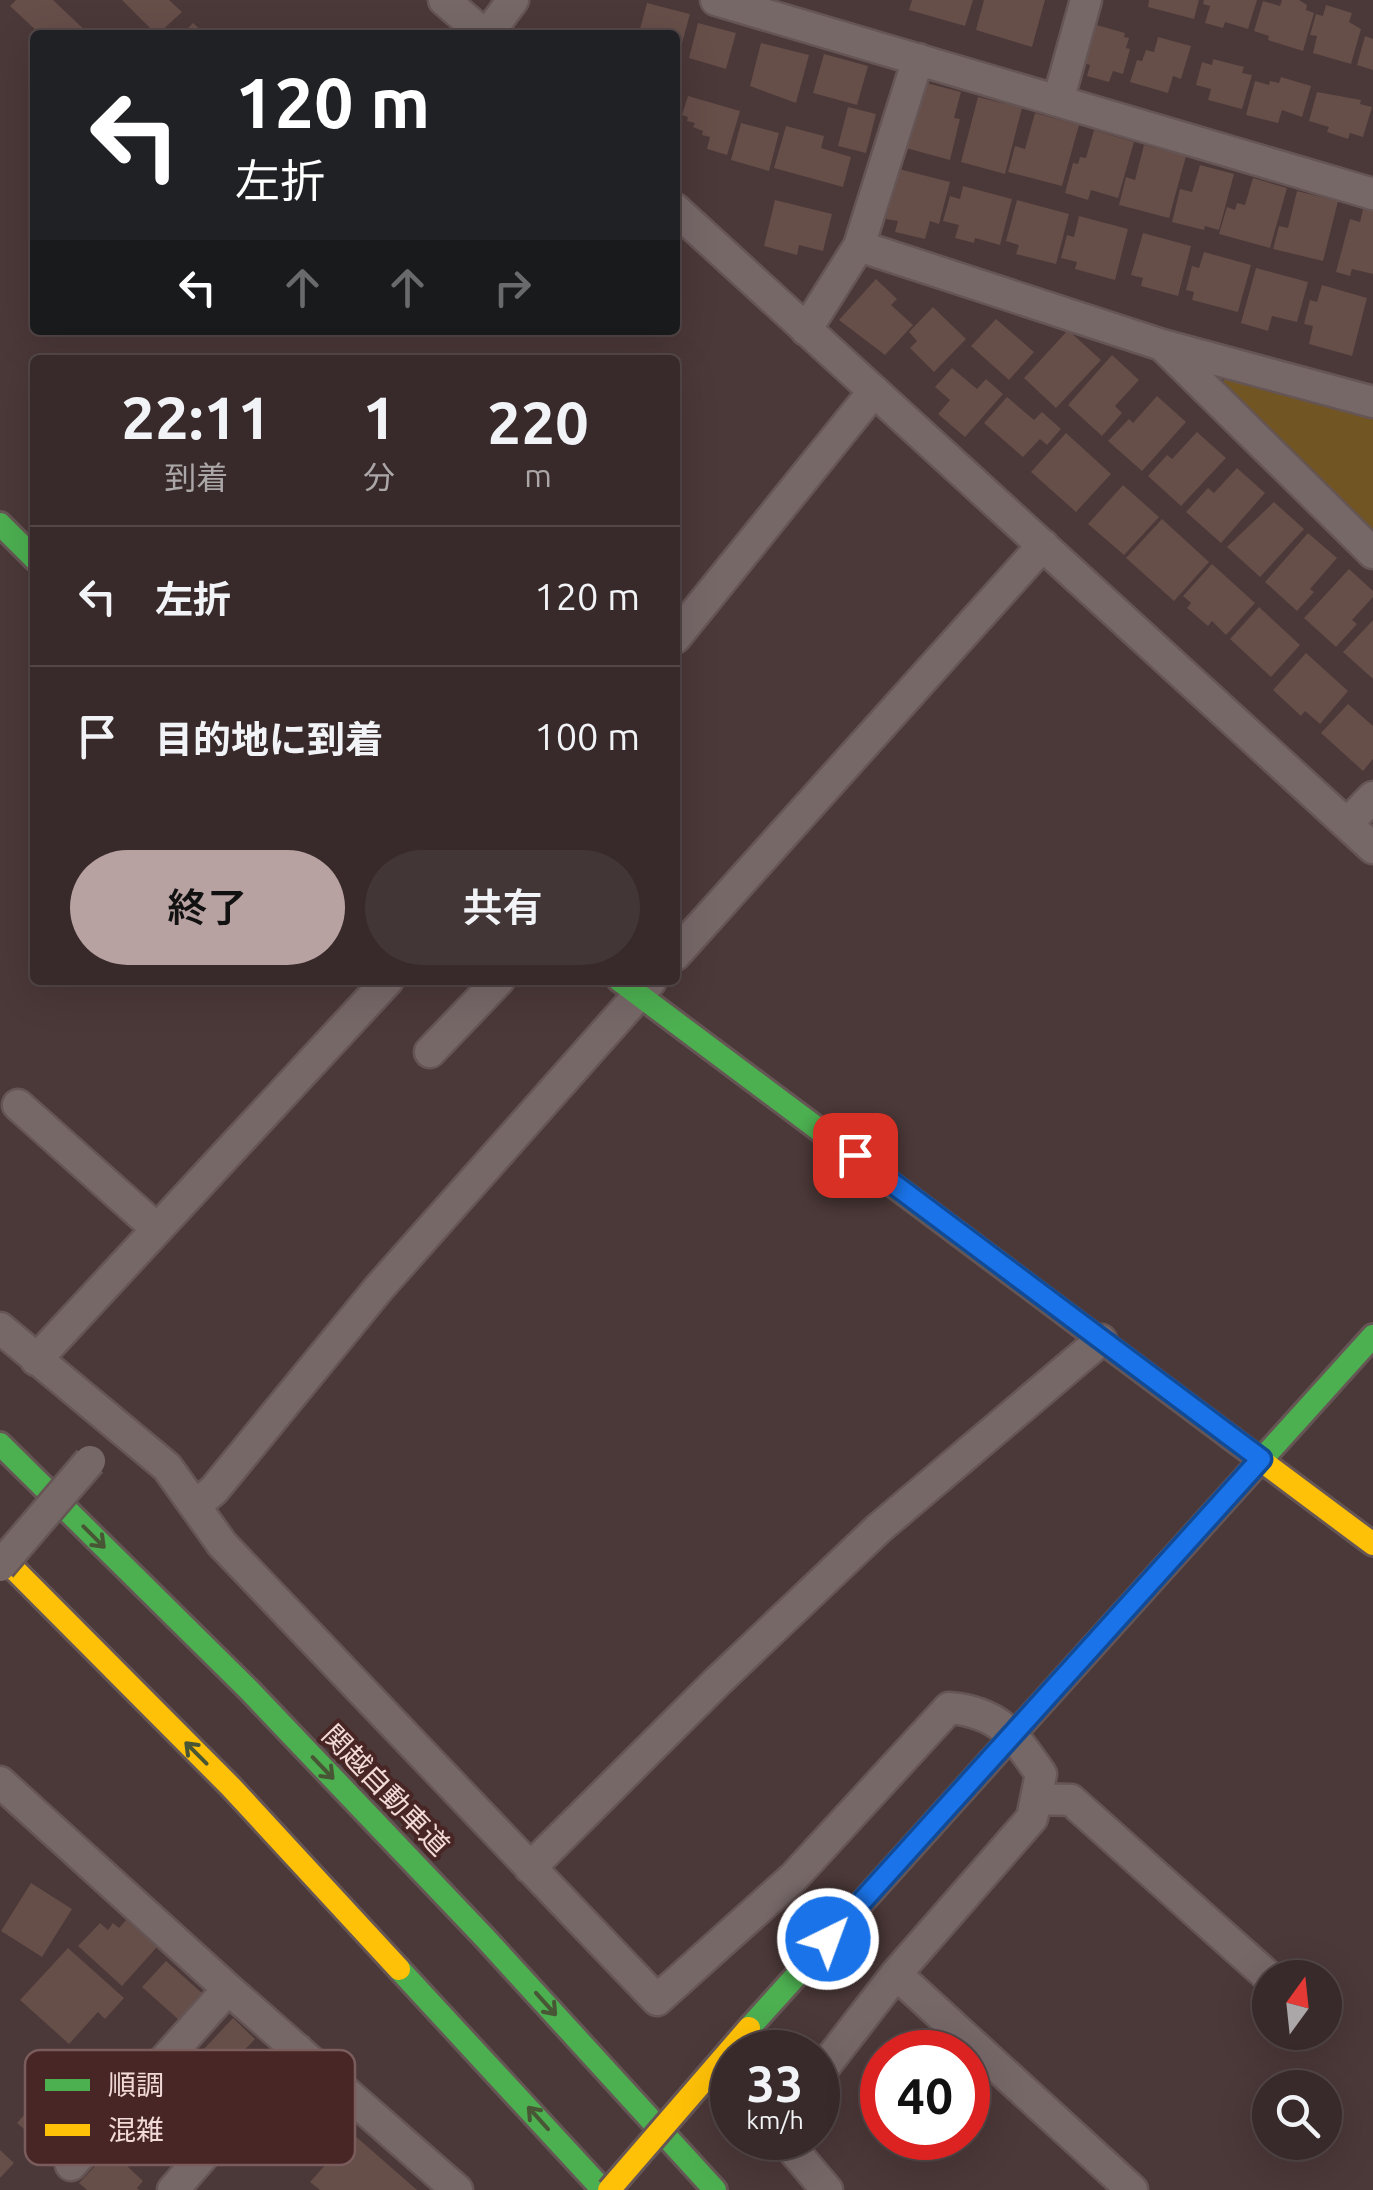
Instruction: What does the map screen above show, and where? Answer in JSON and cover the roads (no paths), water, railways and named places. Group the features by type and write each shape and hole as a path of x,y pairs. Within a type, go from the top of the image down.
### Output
{"main road":[{"path":"0,524 30,554"},
{"path":"638,985 1373,1544"},
{"path":"0,1555 231,1788 606,2190 1012,1732 1373,1336"},
{"name":"関越自動車道","path":"0,1444 249,1690 485,1938 715,2190"}],"street":[{"path":"444,0 480,30"},
{"path":"490,30 513,0"},
{"path":"716,0 1373,194"},
{"path":"1058,101 1086,0"},
{"path":"806,330 859,246 918,59"},
{"path":"680,214 1373,848"},
{"path":"859,246 1162,345 1373,402"},
{"path":"1162,345 1373,553"},
{"path":"680,632 874,391"},
{"path":"680,948 1043,544"},
{"path":"1346,824 1373,797"},
{"path":"36,1360 383,985"},
{"path":"430,1052 495,985"},
{"path":"196,1506 214,1490 636,985"},
{"path":"18,1105 156,1228"},
{"path":"0,1328 167,1467 222,1544 657,2000 794,1877 949,1708 976,1710 1012,1732 1041,1774 1032,1818 896,1974 840,2047"},
{"path":"530,1868 878,1529 1101,1340"},
{"path":"0,1566 117,1427"},
{"path":"0,1782 297,2049"},
{"path":"1036,1799 1071,1800 1252,1962"},
{"path":"896,1974 1132,2190"},
{"path":"173,2050 228,1989"},
{"path":"355,2100 457,2190"},
{"path":"801,2160 826,2190"},
{"path":"172,2190 194,2165"}]}
